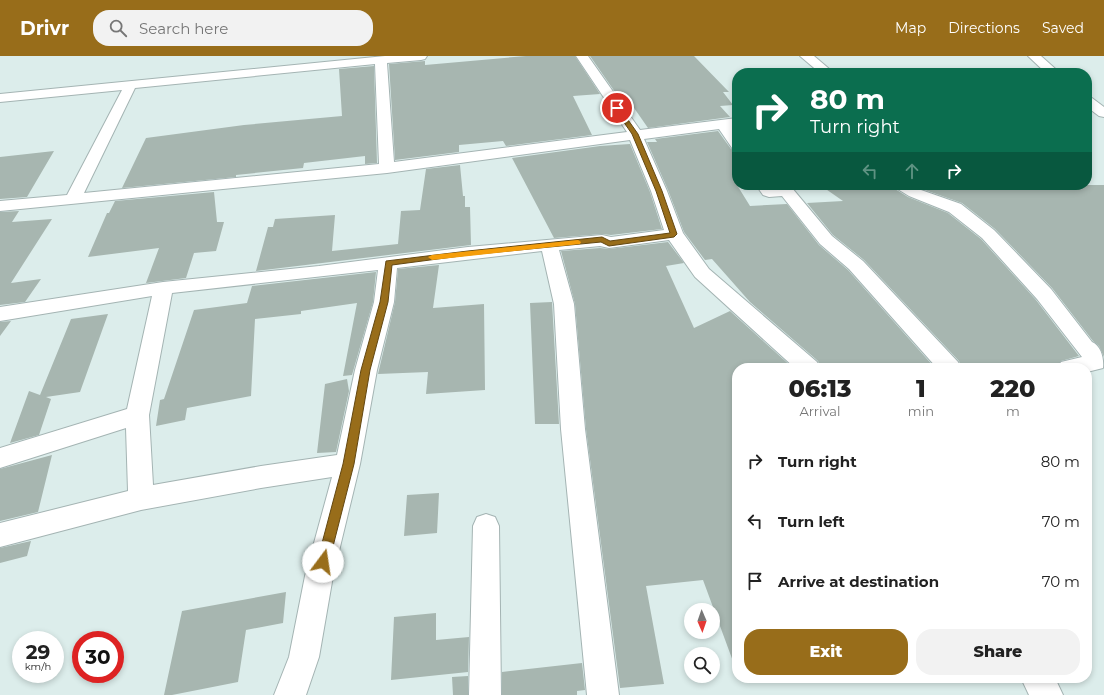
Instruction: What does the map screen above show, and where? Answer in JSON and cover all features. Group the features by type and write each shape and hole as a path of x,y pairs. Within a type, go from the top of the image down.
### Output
{"street":[{"path":"0,98 421,56"},
{"path":"582,56 635,134 659,191 674,234 702,273 803,363"},
{"path":"806,56 822,68"},
{"path":"1034,56 1048,68"},
{"path":"381,60 387,168"},
{"path":"73,198 131,84"},
{"path":"1092,105 1104,113"},
{"path":"0,206 387,168 635,134 730,123"},
{"path":"768,190 769,192 786,191 826,240 856,265 897,308 946,363"},
{"path":"910,190 955,208 988,234 1044,294 1085,347 1090,350 1095,362 1091,363"},
{"path":"0,314 163,288 468,253 602,240 609,243 674,234"},
{"path":"549,245 564,304 573,429 602,695"},
{"path":"290,695 304,657 320,576 348,464 366,370 384,302 388,263"},
{"path":"141,499 137,415 163,288"},
{"path":"0,458 137,415"},
{"path":"0,534 141,499 261,477 348,464"},
{"path":"485,695 486,526"},
{"path":"1041,683 1047,695"}],"building":[{"path":"526,56 575,56 600,94 573,96 592,135 506,146 503,141 459,145 459,152 395,160 389,64 425,61 425,65"},
{"path":"590,56 694,56 729,92 723,92 732,105 720,106 730,117 648,128 623,92 615,92"},
{"path":"374,66 377,163 365,164 365,156 304,163 303,168 236,175 236,177 122,188 146,138 244,125 342,116 339,69"},
{"path":"718,131 732,149 732,190 740,190 750,206 787,204 819,245 848,270 931,363 819,363 750,302 712,259 705,260 684,232 647,142 657,142 655,139"},
{"path":"630,144 650,192 662,229 611,235 602,234 554,238 512,158 600,146"},
{"path":"54,151 27,197 0,199 0,157"},
{"path":"460,165 463,196 465,196 465,207 470,207 471,245 256,271 268,227 273,227 275,219 335,215 332,251 398,244 401,211 420,210 426,169"},
{"path":"1092,185 1104,185 1104,357 1099,346 1093,341 1052,288 995,229 962,203 925,190 1092,190"},
{"path":"827,190 897,190 908,197 948,213 981,239 1036,300 1079,356 1061,361 1060,363 960,363 864,260 833,235 807,203 843,201"},
{"path":"214,192 217,222 224,222 216,251 194,253 186,278 146,283 159,248 88,257 107,213 109,213 115,201"},
{"path":"19,211 12,222 52,219 11,283 41,279 25,302 0,305 0,212"},
{"path":"668,242 684,263 666,266 694,328 730,311 787,363 732,363 732,659 720,626 720,603 711,603 703,580 646,586 664,684 620,688 586,429 575,304 561,251 600,248 609,249"},
{"path":"439,265 433,308 484,304 485,390 426,394 428,372 378,374 395,302 398,269"},
{"path":"376,272 373,302 352,375 343,376 357,303 301,311 301,314 255,319 251,396 187,408 185,420 156,426 160,400 164,399 194,310 247,303 252,286"},
{"path":"552,302 559,424 535,424 530,303"},
{"path":"108,314 80,392 46,397 51,399 39,435 10,443 29,391 40,395 71,319"},
{"path":"11,321 0,336 0,322"},
{"path":"347,379 349,391 336,452 317,453 325,384"},
{"path":"52,455 38,512 0,521 0,469"},
{"path":"439,493 437,533 404,536 407,495"},
{"path":"31,541 27,556 0,563 0,548"},
{"path":"286,592 283,623 246,630 238,682 172,695 164,695 182,611"},
{"path":"436,613 436,640 469,637 468,672 391,680 394,617"},
{"path":"582,663 585,690 577,691 577,695 502,695 502,672"},
{"path":"468,676 468,695 453,695 452,677"}],"slow traffic":[{"path":"432,257 578,242"}],"route":[{"path":"323,562 348,464 366,370 384,302 388,263 468,253 602,240 609,243 674,234 659,191 635,134 617,108"}]}
